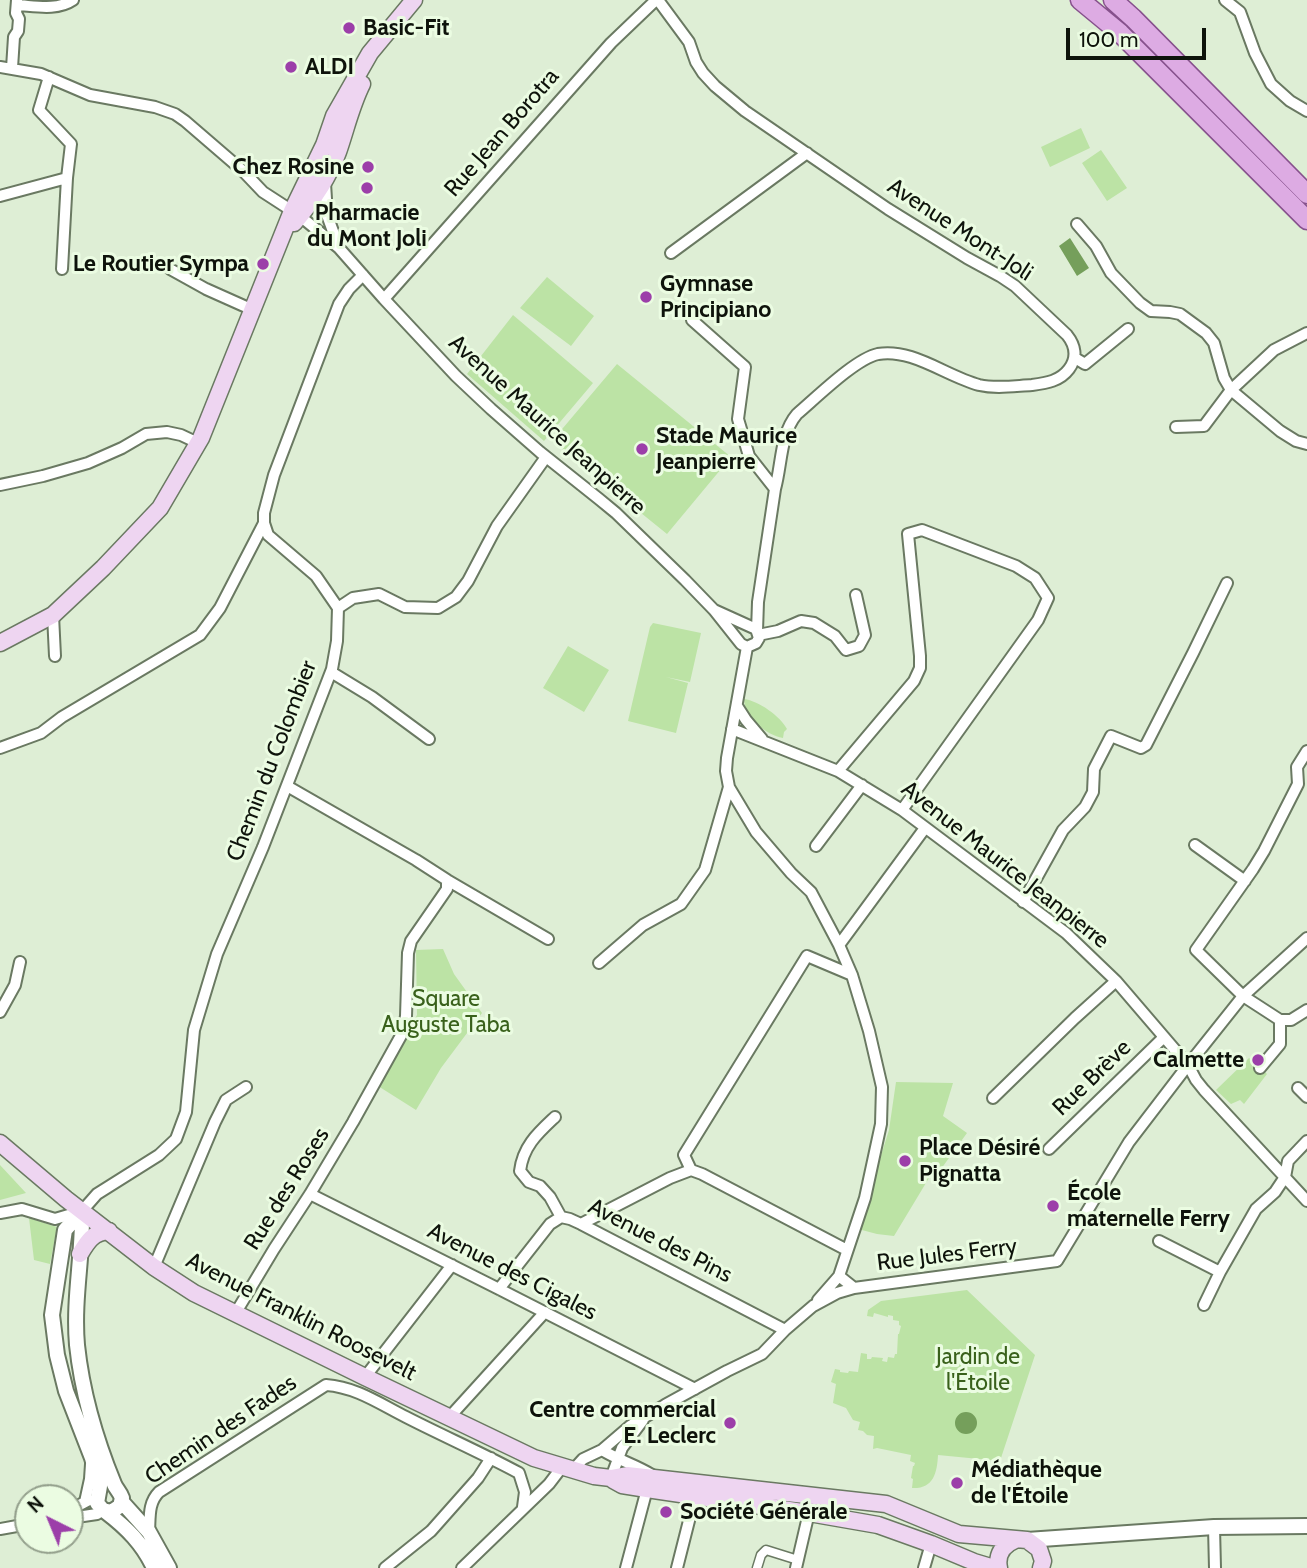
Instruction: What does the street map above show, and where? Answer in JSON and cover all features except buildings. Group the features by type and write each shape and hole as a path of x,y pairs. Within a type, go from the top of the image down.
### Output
{"main road":[{"path":"296,214 334,116 350,86 370,53 414,0"},
{"path":"1080,0 1121,33 1307,220"},
{"path":"1112,0 1307,194"},
{"path":"0,643 53,615 103,568 160,508 198,443 282,237 296,214 325,180 337,155 359,91 397,21"},
{"name":"Avenue Franklin Roosevelt","path":"0,1143 65,1199 194,1293 563,1472 611,1478 627,1475 695,1497 878,1525 931,1544 977,1565 994,1568"},
{"path":"80,1254 95,1234 109,1231"},
{"name":"Avenue Franklin Roosevelt","path":"653,1484 813,1495 886,1504 959,1534 1021,1540"},
{"path":"829,1516 832,1497"},
{"path":"999,1568 999,1555 1003,1548 1008,1542 1021,1540 1039,1549 1042,1564"}],"street":[{"path":"6,68 18,31 17,6 54,7 66,5 73,0"},
{"name":"Avenue Mont-Joli","path":"657,0 689,43 696,62 708,79 745,111 888,209 1014,286 1067,335 1074,348 1075,358"},
{"name":"Rue Jean Borotra","path":"384,299 611,43 657,0"},
{"path":"1225,0 1240,12 1255,53 1271,84 1282,95 1307,111"},
{"name":"Avenue Maurice Jeanpierre","path":"6,68 41,74 90,95 144,103 175,114 185,121 263,192 339,248 456,376 546,457 607,506 685,580 738,638"},
{"path":"50,77 39,110 71,144 62,269"},
{"path":"671,253 807,153"},
{"path":"0,196 67,178"},
{"path":"325,180 327,215 339,248"},
{"path":"1077,224 1096,246 1111,273 1145,308 1180,314 1211,337 1224,378 1231,390 1280,430 1307,444"},
{"path":"170,269 253,310"},
{"path":"363,275 349,289 340,304 274,475 264,513 268,535 316,576 338,608 353,598 379,594 405,607 438,608 456,597 468,581 496,526 546,457"},
{"path":"692,320 746,367 738,419 749,456 775,489"},
{"path":"747,647 756,643 754,630 758,602 786,435 792,420 829,387 867,358 890,353 908,356 968,381 995,387 1045,383 1055,381 1067,372 1075,358 1084,364 1128,329"},
{"path":"1177,427 1204,426 1231,390 1274,350 1307,333"},
{"path":"0,485 88,463 146,434 167,432 198,443"},
{"path":"0,748 41,733 62,717 201,635 220,608 264,523"},
{"path":"838,771 914,681 920,668 908,534 922,530 1016,566 1035,578 1048,598 1038,620 902,810"},
{"path":"1023,902 1063,830 1085,807 1093,792 1094,769 1111,736 1142,748 1146,745 1227,583"},
{"path":"747,647 741,644 739,632 778,631 801,621 814,623 835,636 846,650 859,646 865,635 856,595"},
{"name":"Chemin du Colombier","path":"82,1211 97,1194 159,1155 176,1139 186,1112 194,1030 204,993 217,954 263,848 331,672 337,641 338,608"},
{"name":"Avenue Maurice Jeanpierre","path":"714,610 754,630"},
{"path":"53,615 55,656"},
{"path":"747,647 726,771 729,787 756,832 811,892 839,945 852,975 869,1031 882,1087 881,1124 866,1195 839,1276 813,1306"},
{"path":"331,672 429,739"},
{"path":"737,706 764,742"},
{"name":"Avenue Maurice Jeanpierre","path":"732,729 838,771 862,785 902,810 1066,933 1116,981 1188,1065 1204,1090 1307,1201"},
{"path":"1307,751 1297,766 1298,784 1264,851 1196,950 1243,996 1280,1020 1291,1020 1307,1010"},
{"path":"816,846 862,785"},
{"path":"287,786 548,939"},
{"path":"599,963 643,925 681,904 705,870 729,787"},
{"path":"839,945 925,828"},
{"path":"1195,845 1245,881"},
{"name":"Rue des Roses","path":"236,1314 353,1122 403,1032 411,941 447,889 447,880"},
{"path":"1188,1065 1243,996 1307,938"},
{"path":"691,1170 684,1155 807,956 852,975"},
{"path":"0,1012 15,985 20,961"},
{"path":"993,1098 1116,981"},
{"path":"1260,1068 1280,1044 1280,1020"},
{"name":"Rue Brève","path":"1049,1149 1164,1037"},
{"name":"Rue Jules Ferry","path":"462,1568 523,1507 563,1472 601,1450 629,1426 762,1354 813,1306 837,1293 854,1288 1058,1261 1129,1142 1188,1065"},
{"path":"155,1267 226,1100 246,1087"},
{"path":"1298,1088 1307,1097"},
{"path":"555,1117 539,1132 522,1156 520,1171 529,1182 540,1186 550,1197 561,1217"},
{"path":"1204,1305 1256,1209 1275,1192 1285,1177 1288,1161 1307,1141"},
{"path":"581,1224 691,1170 847,1250"},
{"name":"Avenue des Cigales","path":"310,1194 695,1389"},
{"path":"0,1213 22,1209 55,1219 82,1211"},
{"path":"82,1211 78,1345 92,1458 100,1486 94,1496"},
{"path":"82,1211 65,1230 52,1315 57,1355 66,1391 118,1495 116,1510 84,1516"},
{"name":"Avenue des Pins","path":"499,1289 550,1224 561,1217 581,1224 785,1330"},
{"path":"1159,1241 1220,1272"},
{"path":"365,1377 452,1265"},
{"path":"58,1273 78,1275"},
{"path":"839,1276 854,1288"},
{"path":"450,1418 545,1312"},
{"name":"Chemin des Fades","path":"149,1532 150,1505 159,1492 326,1385 362,1393 491,1458"},
{"name":"Rue Jules Ferry","path":"611,1478 622,1448 644,1418"},
{"path":"627,1443 639,1467"},
{"path":"594,1476 595,1463 601,1450"},
{"name":"Avenue Franklin Roosevelt","path":"601,1450 617,1460 639,1467 653,1484"},
{"path":"385,1568 431,1531 478,1478 491,1458 519,1473 525,1492 523,1507"},
{"path":"626,1568 653,1484"},
{"path":"84,1502 107,1487 118,1495 149,1532 169,1568"},
{"path":"757,1568 766,1550 797,1564 813,1495"},
{"path":"94,1496 97,1503 142,1546 154,1568"},
{"path":"677,1568 695,1497"},
{"name":"Avenue Franklin Roosevelt","path":"1021,1540 1214,1527 1307,1526"},
{"path":"1214,1527 1215,1565"},
{"path":"1042,1564 1068,1538"},
{"path":"924,1568 931,1544"}],"green space":[{"path":"1081,128 1090,148 1050,167 1041,147"},
{"path":"1101,150 1127,188 1107,201 1082,163"},
{"path":"547,277 594,316 571,346 520,308"},
{"path":"513,315 593,383 544,441 467,374"},
{"name":"Stade Maurice Jeanpierre","path":"617,364 731,457 667,534 552,441"},
{"path":"653,623 701,633 690,682 666,677 688,683 676,733 628,721"},
{"path":"568,646 609,670 584,712 543,688"},
{"path":"744,699 762,706 779,719 787,729 783,738 757,724 748,712"},
{"name":"Square Auguste Taba","path":"443,949 454,974 482,1013 441,1068 416,1110 378,1086 417,1015 416,950"},
{"path":"1249,1058 1267,1074 1244,1104 1240,1100 1231,1104 1216,1090"},
{"name":"Place Désiré Pignatta","path":"896,1082 953,1083 943,1116 967,1133 941,1169 932,1173 894,1236 858,1229 889,1130"},
{"path":"0,1165 26,1193 0,1200"},
{"path":"29,1218 57,1227 50,1264 34,1260"},
{"name":"Jardin de l'Étoile","path":"967,1290 1035,1355 1000,1461 938,1455 929,1483 912,1488 911,1478 915,1463 910,1461 911,1455 873,1449 874,1436 858,1430 860,1422 853,1420 846,1408 833,1403 836,1384 831,1382 835,1369 840,1372 858,1372 861,1353 867,1354 867,1359 883,1358 882,1361 887,1362 888,1357 894,1358 897,1354 901,1326 899,1321 888,1315 874,1313 873,1317 867,1316 868,1310 881,1301"}],"shaded area":[{"path":"1070,238 1089,268 1077,276 1059,246"},
{"path":"966,1412 974,1415 977,1423 974,1431 966,1434 958,1431 955,1423 958,1415"}],"place":[{"name":"Basic-Fit","path":"349,28"},
{"name":"ALDI","path":"291,67"},
{"name":"Chez Rosine","path":"368,167"},
{"name":"Pharmacie du Mont Joli","path":"367,188"},
{"name":"Le Routier Sympa","path":"263,264"},
{"name":"Gymnase Principiano","path":"646,297"},
{"name":"Stade Maurice Jeanpierre","path":"642,449"},
{"name":"Calmette","path":"1258,1060"},
{"name":"Place Désiré Pignatta","path":"905,1161"},
{"name":"École maternelle Ferry","path":"1053,1206"},
{"name":"Centre commercial E. Leclerc","path":"730,1423"},
{"name":"Médiathèque de l'Étoile","path":"957,1483"},
{"name":"Société Générale","path":"666,1512"}]}
